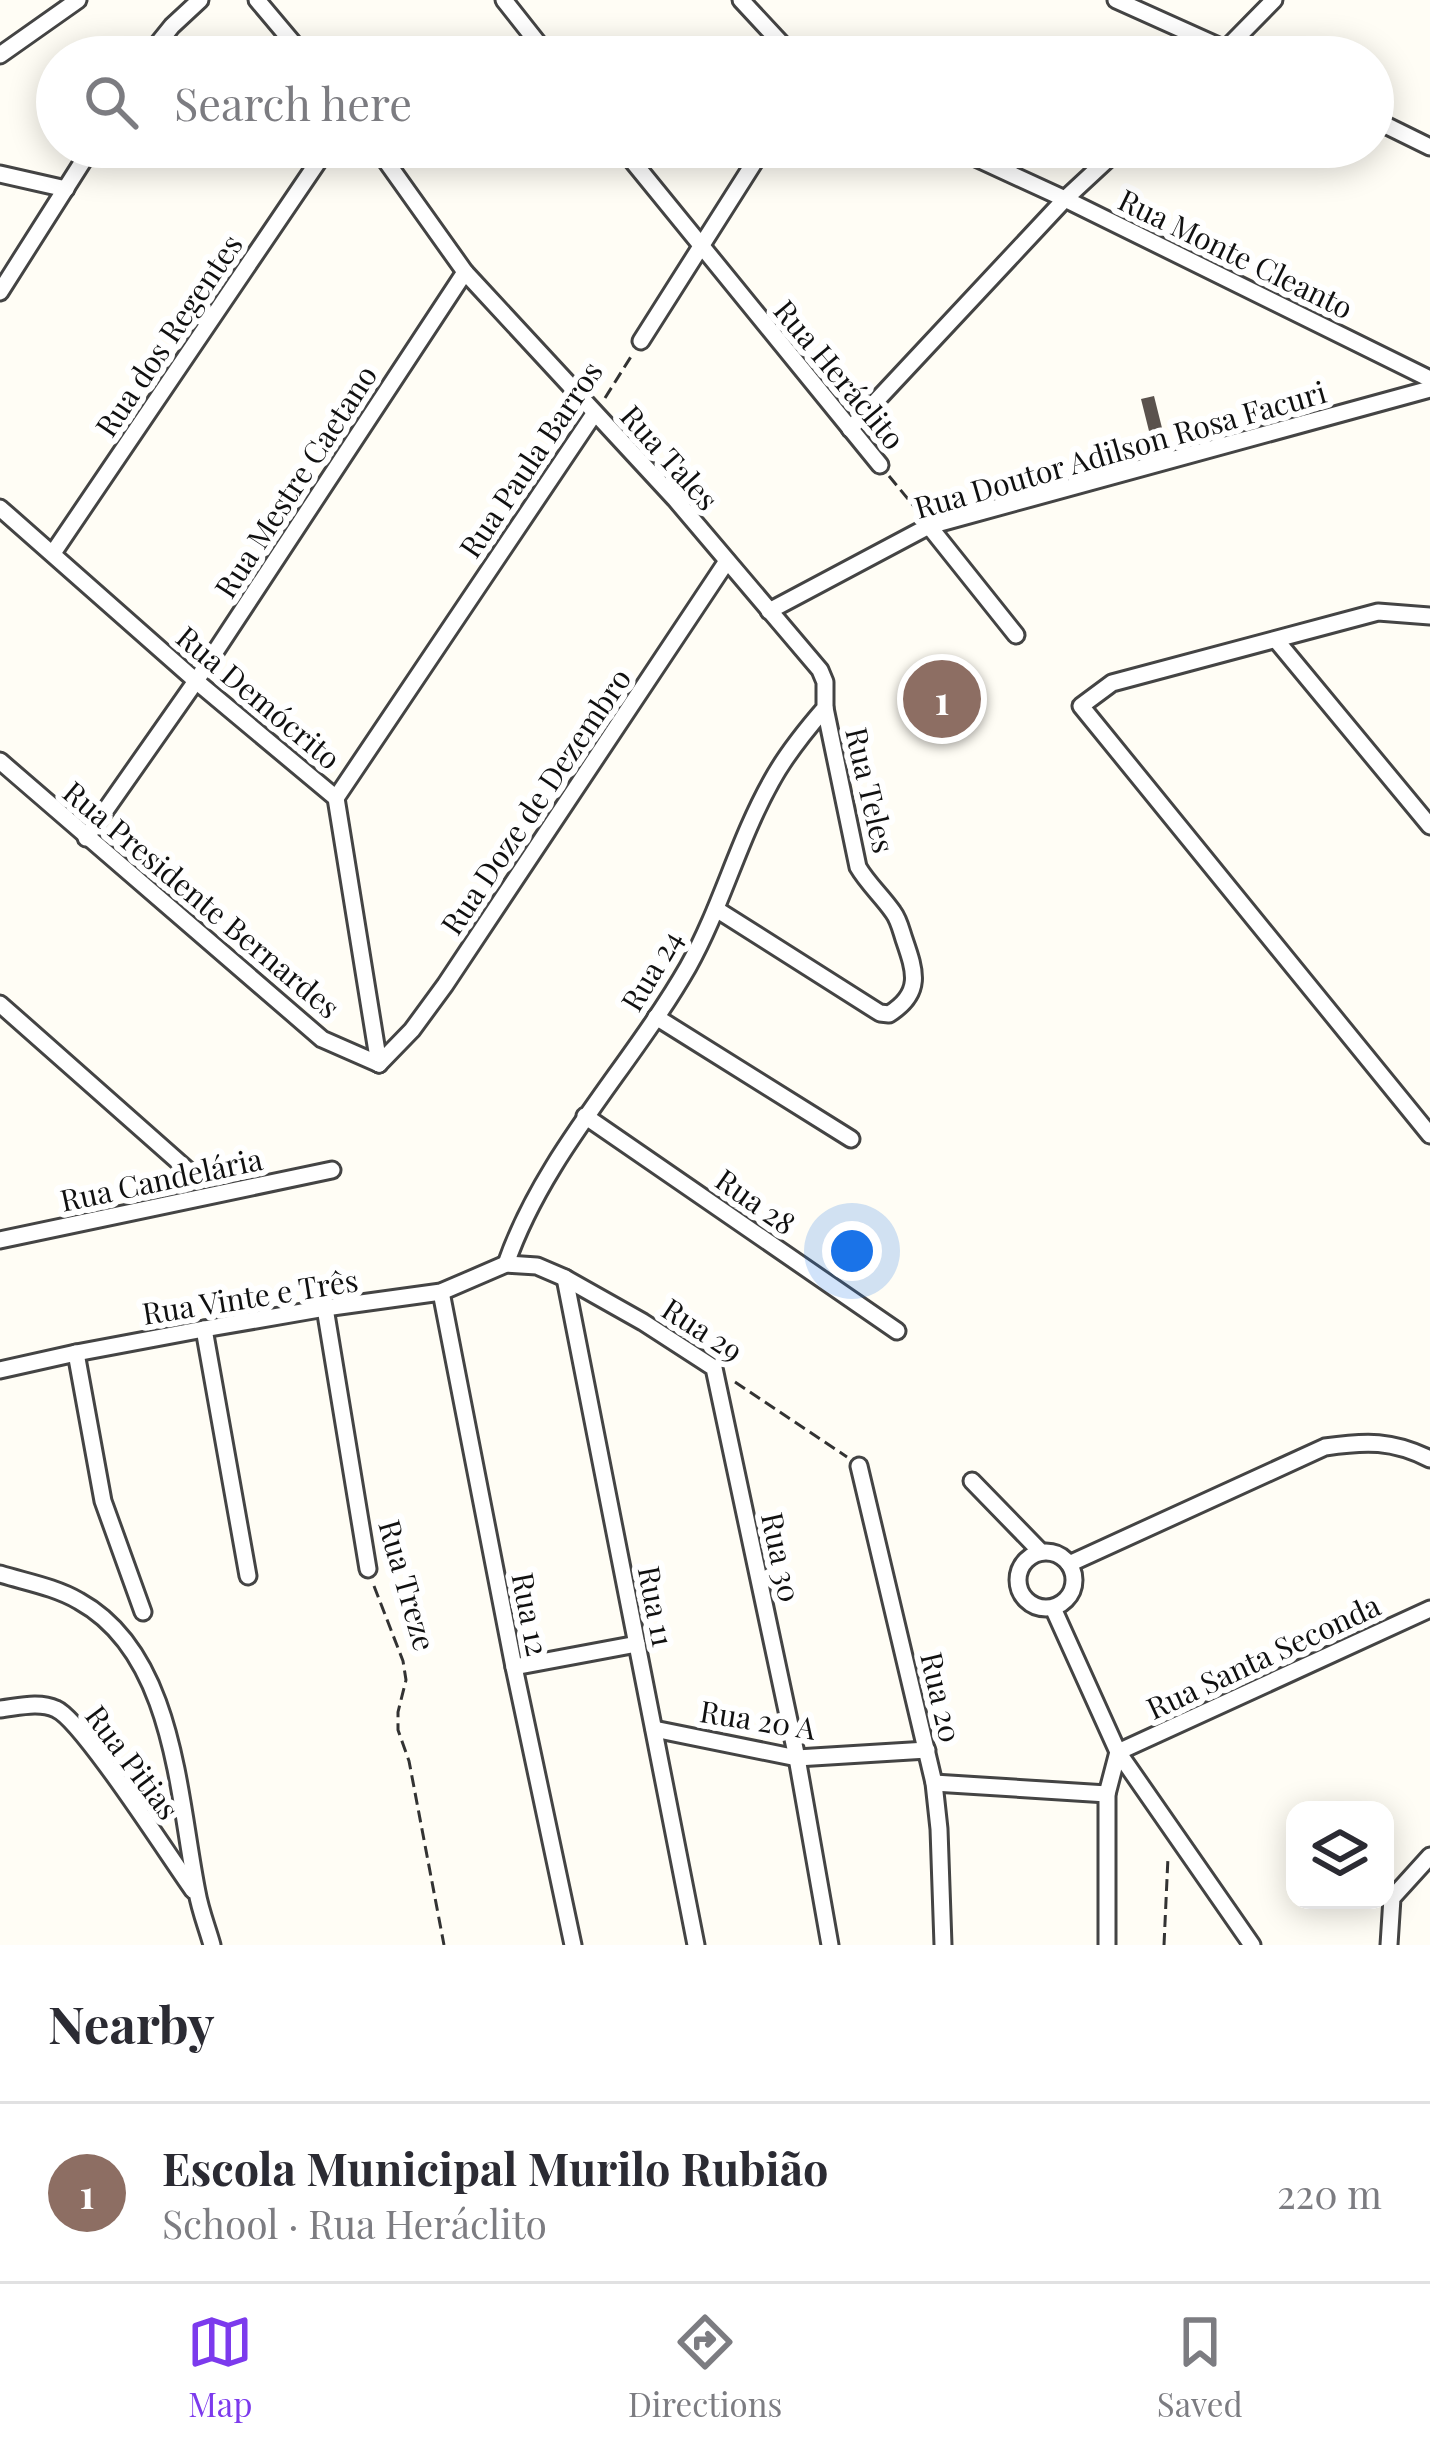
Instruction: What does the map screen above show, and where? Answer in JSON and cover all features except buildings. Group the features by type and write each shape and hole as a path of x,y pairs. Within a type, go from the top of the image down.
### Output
{"street":[{"path":"0,55 79,0"},
{"path":"164,36 200,0"},
{"path":"257,0 287,36"},
{"path":"504,0 533,36"},
{"path":"741,0 774,36"},
{"path":"1116,0 1188,36"},
{"path":"1239,36 1274,0"},
{"path":"1394,129 1430,147"},
{"path":"0,292 79,168"},
{"name":"Rua dos Regentes","path":"53,553 314,168"},
{"name":"Rua Tales","path":"391,168 465,272 675,500 820,670 826,702"},
{"name":"Rua Heráclito","path":"637,168 880,465"},
{"path":"641,341 751,168"},
{"name":"Rua Monte Cleanto","path":"998,168 1430,379"},
{"path":"850,429 1098,168"},
{"path":"0,174 66,188"},
{"name":"Rua Mestre Caetano","path":"86,838 196,681 465,272"},
{"name":"Rua Doutor Adilson Rosa Facuri","path":"769,611 929,526 1430,389"},
{"name":"Rua Paula Barros","path":"336,798 594,414"},
{"name":"Rua Demócrito","path":"0,508 336,798 379,1064"},
{"path":"929,526 1016,635"},
{"name":"Rua Doze de Dezembro","path":"379,1064 445,986 727,562"},
{"path":"1430,616 1378,612 1112,683 1081,706 1430,1135"},
{"path":"1276,640 1430,826"},
{"name":"Rua 24","path":"506,1264 517,1233 585,1116 689,964 771,782 826,702"},
{"name":"Rua Teles","path":"716,909 880,1012 890,1014 898,1009 914,986 914,967 897,916 858,867 826,702"},
{"name":"Rua Presidente Bernardes","path":"0,761 322,1040 379,1064"},
{"path":"0,1004 190,1172"},
{"path":"656,1017 851,1139"},
{"name":"Rua 28","path":"585,1116 897,1331"},
{"name":"Rua Candelária","path":"0,1240 332,1170"},
{"name":"Rua 29","path":"506,1264 537,1266 565,1278 714,1368"},
{"name":"Rua Vinte e Três","path":"0,1370 204,1329 441,1292 506,1264"},
{"name":"Rua 11","path":"565,1278 696,1945"},
{"name":"Rua 12","path":"441,1292 573,1945"},
{"name":"Rua Treze","path":"325,1308 368,1569"},
{"path":"204,1329 248,1576"},
{"path":"76,1352 103,1501 143,1612"},
{"name":"Rua 30","path":"714,1368 797,1758 830,1945"},
{"path":"1069,1564 1325,1448 1358,1442 1405,1446 1430,1459"},
{"name":"Rua 20","path":"860,1466 934,1783 944,1945"},
{"path":"972,1481 1041,1552"},
{"path":"1041,1552 1057,1554 1069,1564 1074,1576 1065,1601 1053,1608 1038,1608 1025,1600 1018,1586 1019,1571 1028,1558 1041,1552"},
{"path":"0,1574 78,1600 106,1619 133,1654 156,1696 172,1748 197,1897 212,1945"},
{"path":"1053,1608 1118,1752 1252,1945"},
{"name":"Rua Santa Seconda","path":"1118,1752 1430,1609"},
{"path":"514,1666 637,1644"},
{"name":"Rua Pitias","path":"0,1709 52,1706 66,1714 197,1897"},
{"name":"Rua 20 A","path":"654,1729 797,1758 927,1750"},
{"path":"1107,1945 1107,1794 1118,1752"},
{"path":"934,1783 1107,1794"},
{"path":"1389,1945 1392,1898 1430,1856"}],"path":[{"name":"Rua Paula Barros","path":"594,414 641,341"},
{"name":"Rua Heráclito","path":"880,465 929,526"},
{"name":"Rua 29","path":"714,1368 860,1466"},
{"name":"Rua Treze","path":"368,1569 403,1661 406,1680 398,1730 409,1761 444,1945"},
{"path":"1163,1945 1170,1826"}],"place":[{"name":"Escola Municipal Murilo Rubião","path":"942,699"}]}
